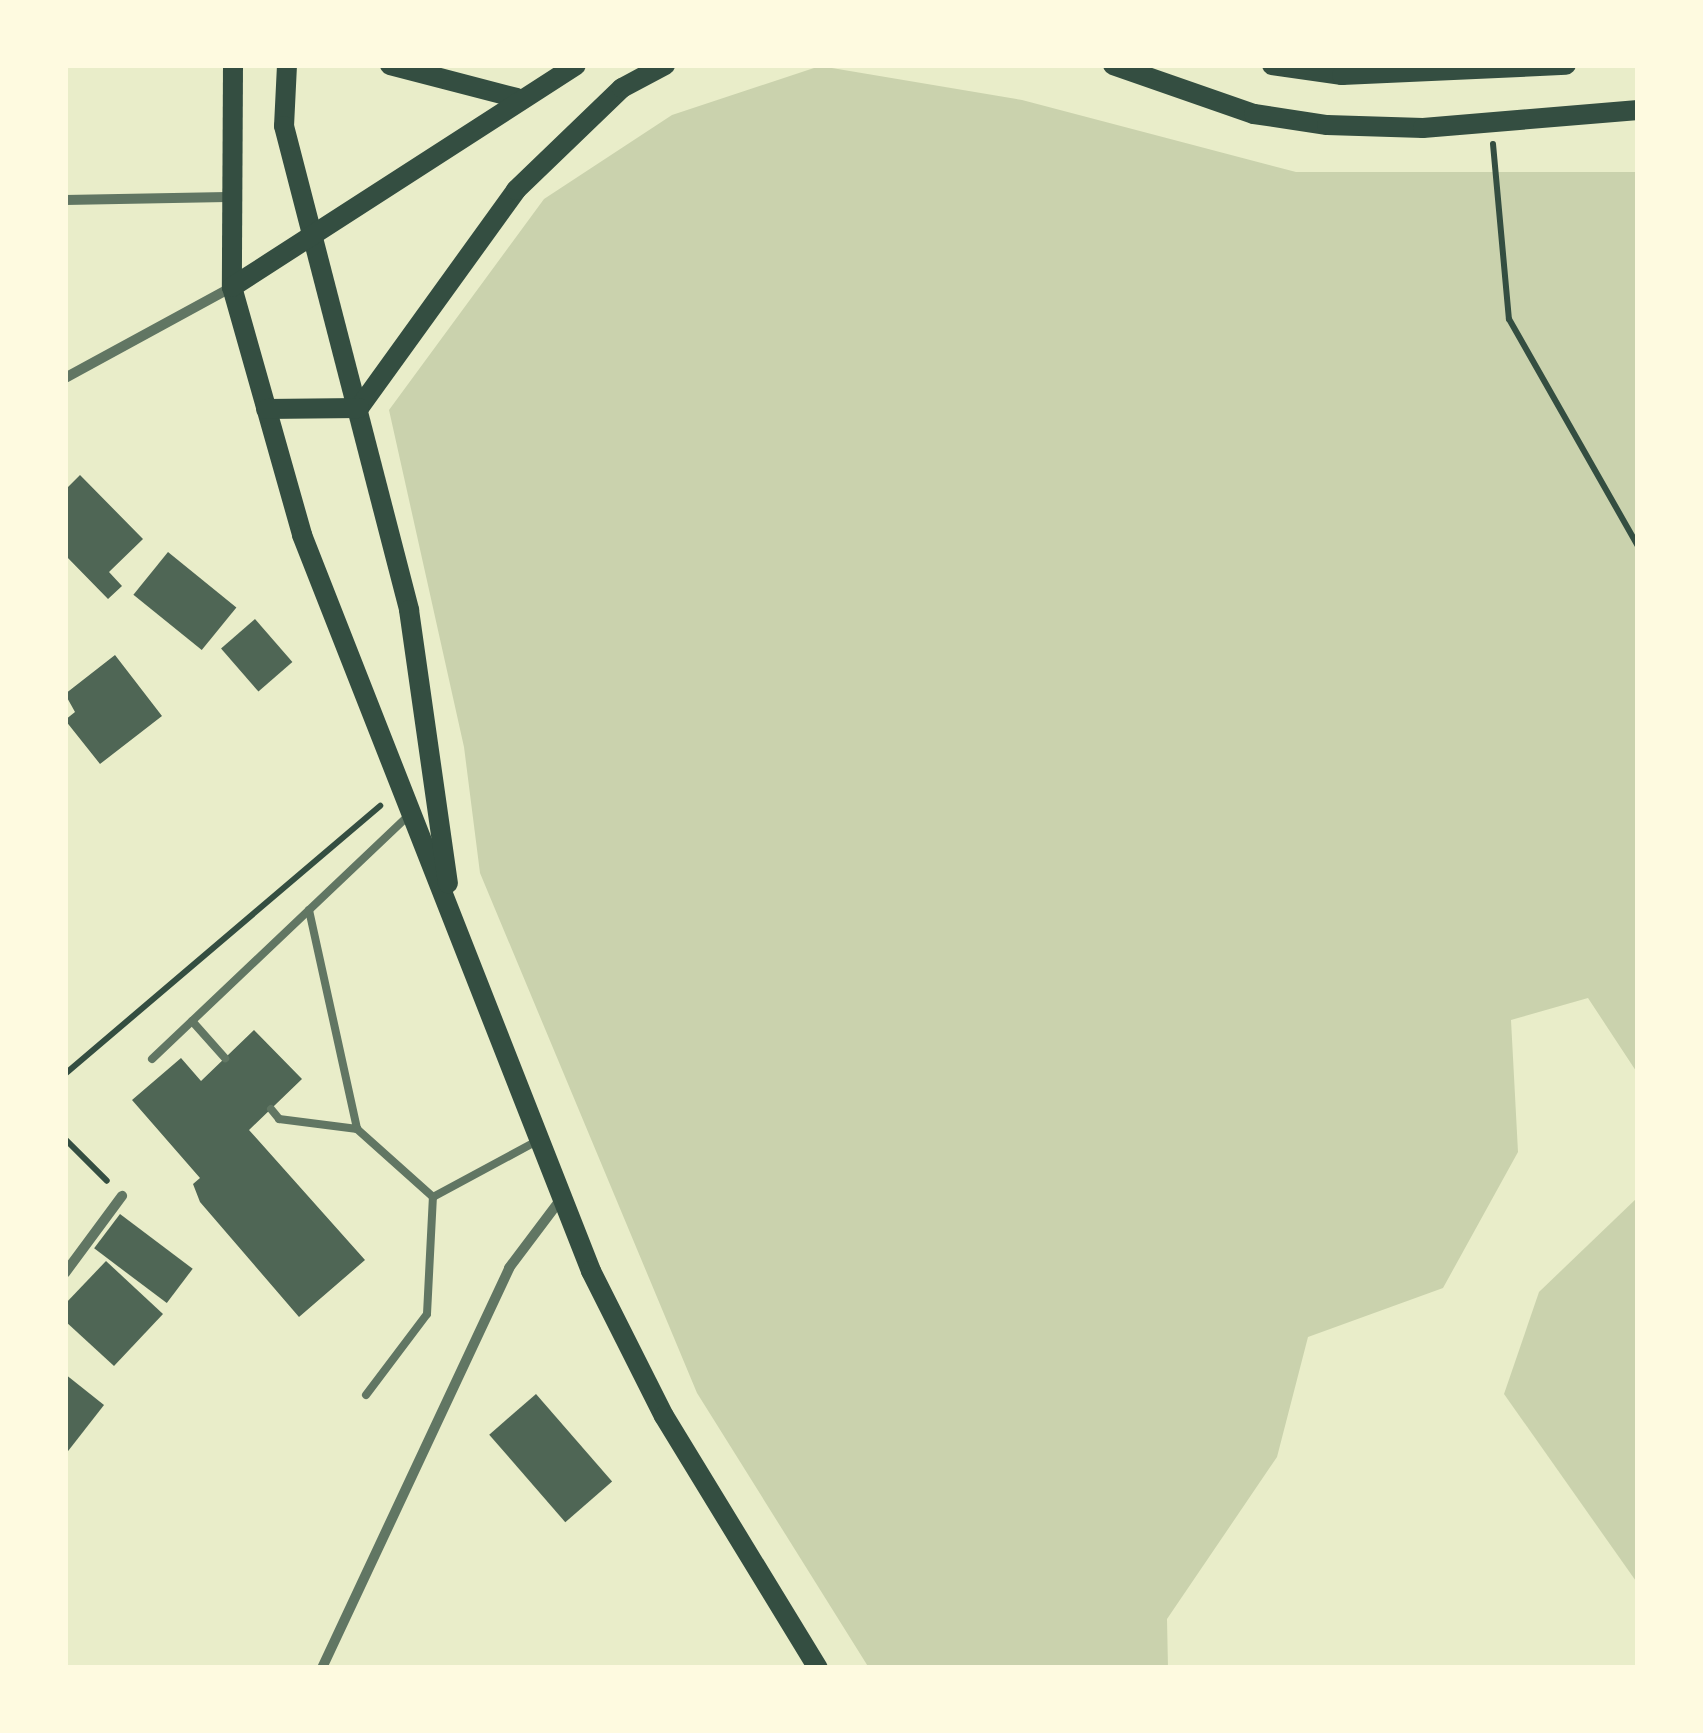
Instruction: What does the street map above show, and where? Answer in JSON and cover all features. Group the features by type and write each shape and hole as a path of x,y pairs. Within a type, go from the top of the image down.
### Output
{"main road":[{"path":"234,65 227,197 232,287 302,536 561,1199 664,1416 818,1668"},
{"path":"288,65 284,126 308,234 359,408 409,610 453,920"},
{"path":"390,65 518,98"},
{"path":"232,287 518,98 576,65"},
{"path":"359,408 516,190 622,88 665,65"},
{"path":"1113,65 1254,114 1327,125 1492,123 1638,110"},
{"path":"1272,65 1358,76 1566,65"},
{"path":"266,409 359,408"}],"street":[{"path":"65,200 227,197"},
{"path":"65,378 232,287"},
{"path":"65,1274 122,1196"},
{"path":"322,1668 509,1268 561,1199"}],"lane":[{"path":"152,1059 411,814"},
{"path":"309,910 358,1130"},
{"path":"192,1021 225,1058"},
{"path":"271,1109 279,1119 358,1130 433,1197"},
{"path":"433,1197 538,1141"},
{"path":"366,1395 427,1314 433,1197"}],"path":[{"path":"1492,123 1509,319 1638,546"},
{"path":"65,1074 401,788"},
{"path":"65,1140 122,1196"}],"green space":[{"path":"820,66 1022,100 1296,172 1638,172 1638,1074 1588,998 1511,1020 1518,1152 1443,1288 1308,1337 1277,1457 1167,1619 1168,1668 869,1668 697,1393 480,873 464,747 389,410 544,199 672,115"},
{"path":"1638,1197 1638,1584 1504,1394 1539,1292"}],"building":[{"path":"80,475 143,539 109,572 122,586 108,599 65,555 65,490"},
{"path":"168,552 236,607 202,650 133,595"},
{"path":"255,619 292,662 258,692 221,649"},
{"path":"115,655 162,716 100,764 65,720 75,712 65,694"},
{"path":"254,1030 302,1079 249,1130 365,1260 299,1317 200,1202 193,1184 200,1178 132,1100 181,1058 201,1081"},
{"path":"120,1214 193,1269 167,1303 94,1248"},
{"path":"106,1261 163,1314 114,1366 65,1321 65,1304"},
{"path":"65,1374 104,1405 65,1455"},
{"path":"536,1394 612,1482 565,1522 489,1435"}]}
